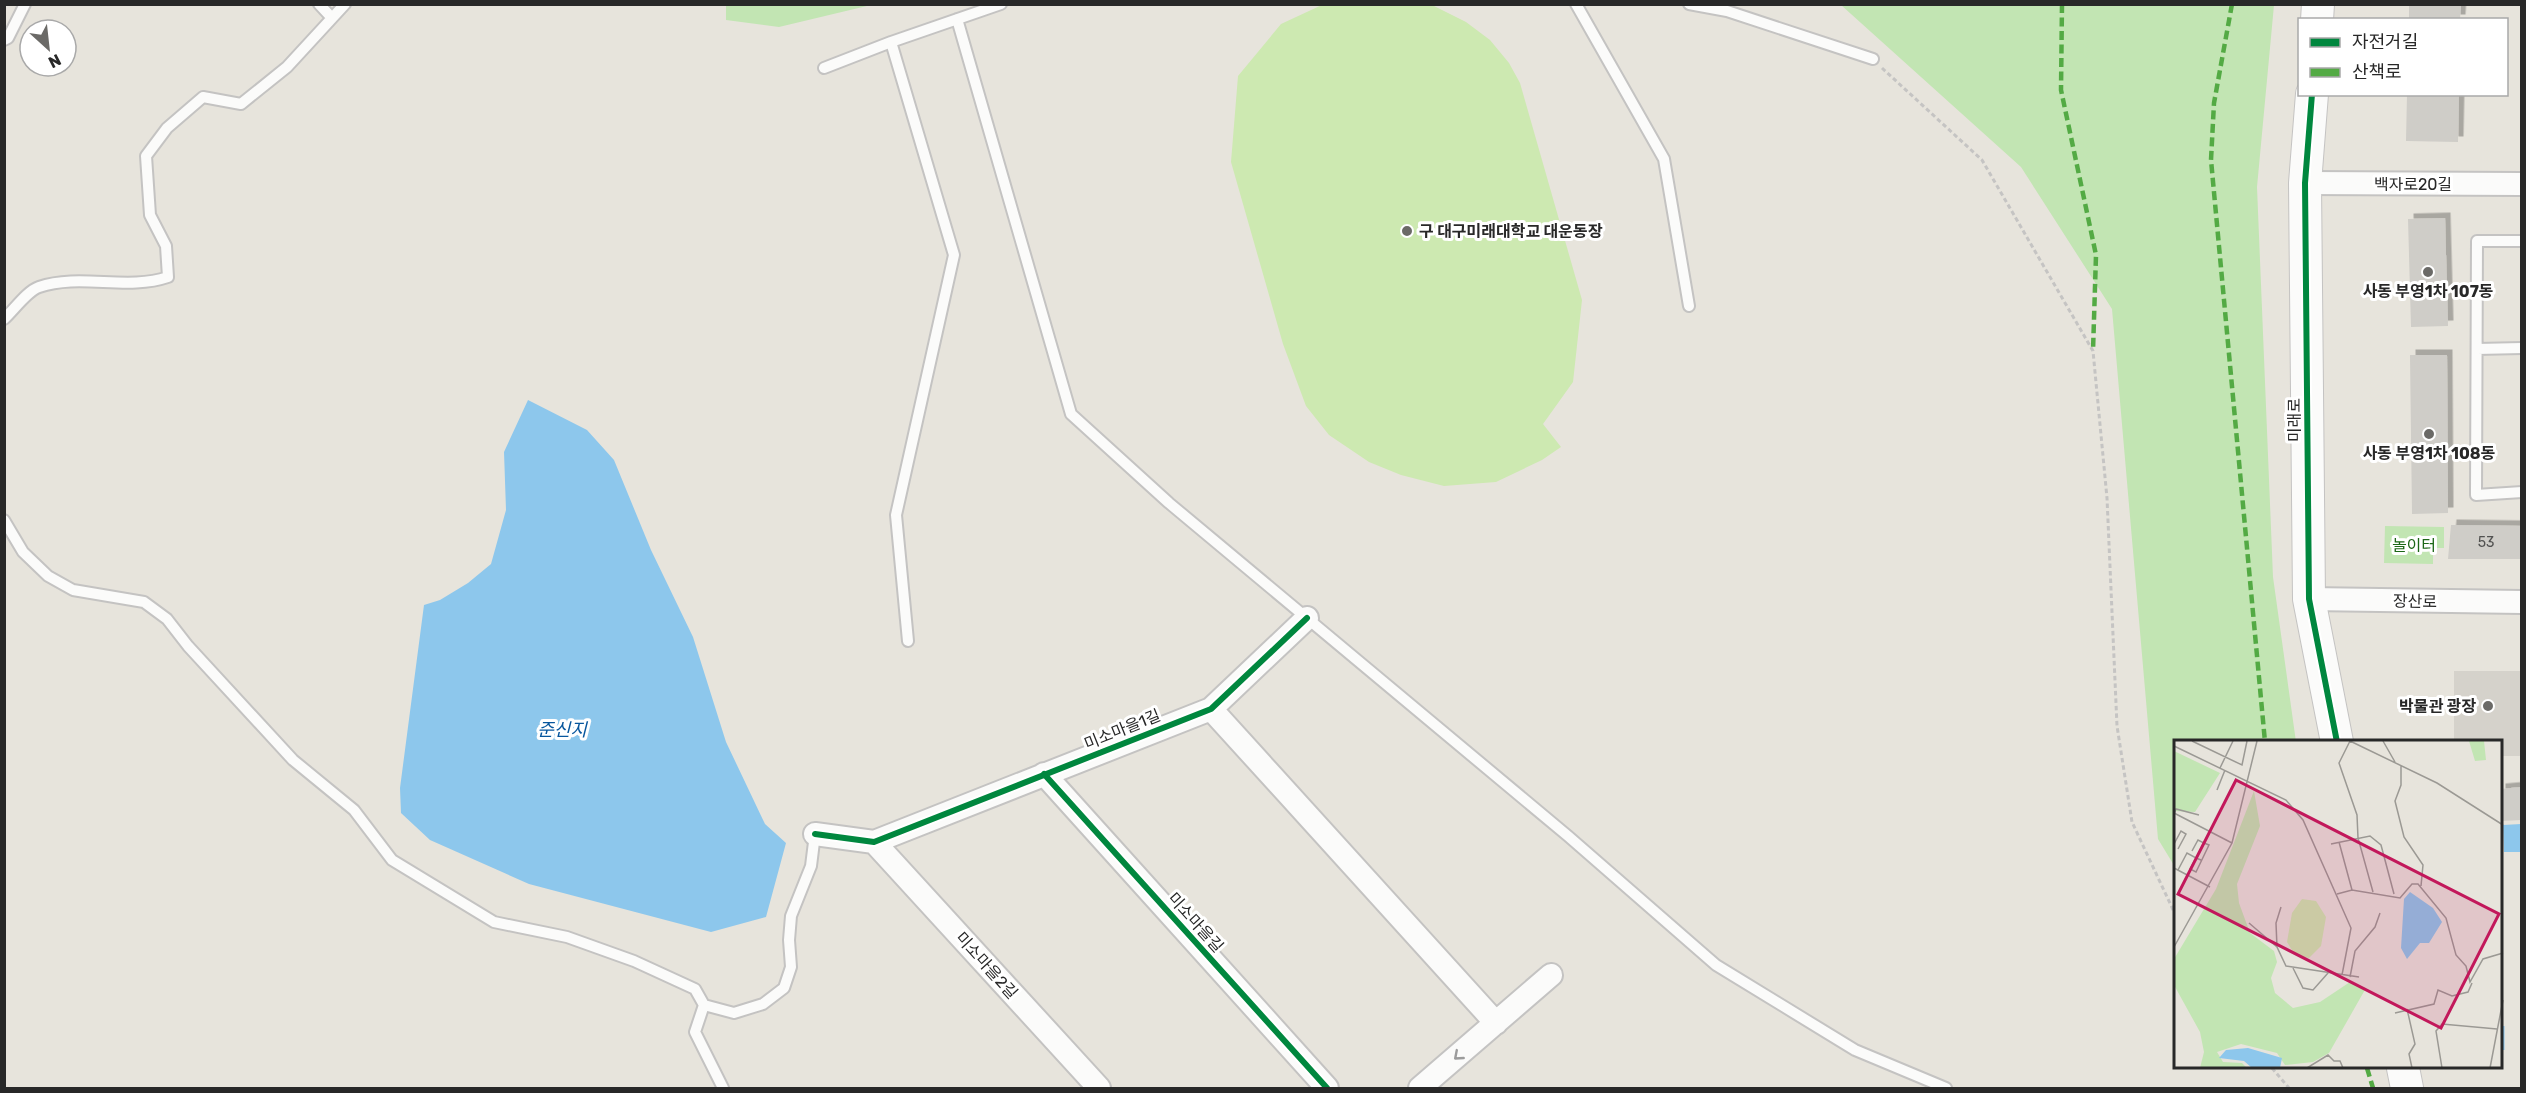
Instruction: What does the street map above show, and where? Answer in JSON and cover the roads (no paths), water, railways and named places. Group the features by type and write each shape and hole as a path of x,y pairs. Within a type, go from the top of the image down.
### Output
{"street":[{"name":"미래로","path":"2312,96 2305,183 2309,599 2337,740"},
{"name":"백자로20길","path":"2305,183 2522,184"},
{"name":"장산로","path":"2309,599 2522,602"},
{"path":"1307,618 1211,708 1496,1023"},
{"name":"미소마을1길","path":"874,842 1211,708"},
{"name":"미소마을길","path":"1044,774 1327,1089"},
{"path":"815,834 874,842"},
{"name":"미소마을2길","path":"874,842 1099,1089"},
{"path":"1420,1089 1551,975"},
{"path":"2403,1069 2407,1089"}],"lane":[{"path":"4,40 8,38 25,4"},
{"path":"319,4 332,18"},
{"path":"4,319 36,288 63,283 154,282 168,278 165,246 150,215 146,156 167,128 203,97 241,104 287,67 345,4"},
{"path":"824,68 1001,4"},
{"path":"1576,4 1664,159 1689,306"},
{"path":"1689,4 1727,11 1873,59"},
{"path":"957,19 1071,414 1169,503 1568,836 1716,965 1855,1050 1946,1089"},
{"path":"891,42 954,255 896,515 908,641"},
{"path":"2522,242 2477,241 2476,495 2522,492"},
{"path":"2477,349 2522,348"},
{"path":"4,520 24,552 48,576 73,590 144,602 167,618 188,646 293,760 354,810 392,860 494,922 567,937 634,962 695,989 704,1005 734,1013 764,1004 784,988 791,967 789,940 791,916 811,866 815,834"},
{"path":"704,1005 695,1032 723,1089"}],"water":[{"name":"준신지","path":"528,400 587,430 614,460 651,550 693,637 726,742 765,824 786,843 766,917 711,932 529,884 430,840 401,813 400,788 424,605 440,600 468,583 491,564 506,510 504,452"},
{"path":"2521,824 2521,852 2504,852 2503,825"}],"place":[{"name":"구 대구미래대학교 대운동장","path":"1407,231"},
{"name":"사동 부영1차 107동","path":"2428,272"},
{"name":"사동 부영1차 108동","path":"2429,434"},
{"name":"박물관 광장","path":"2488,706"}],"park label":[{"name":"놀이터","path":"2414,545"}]}
